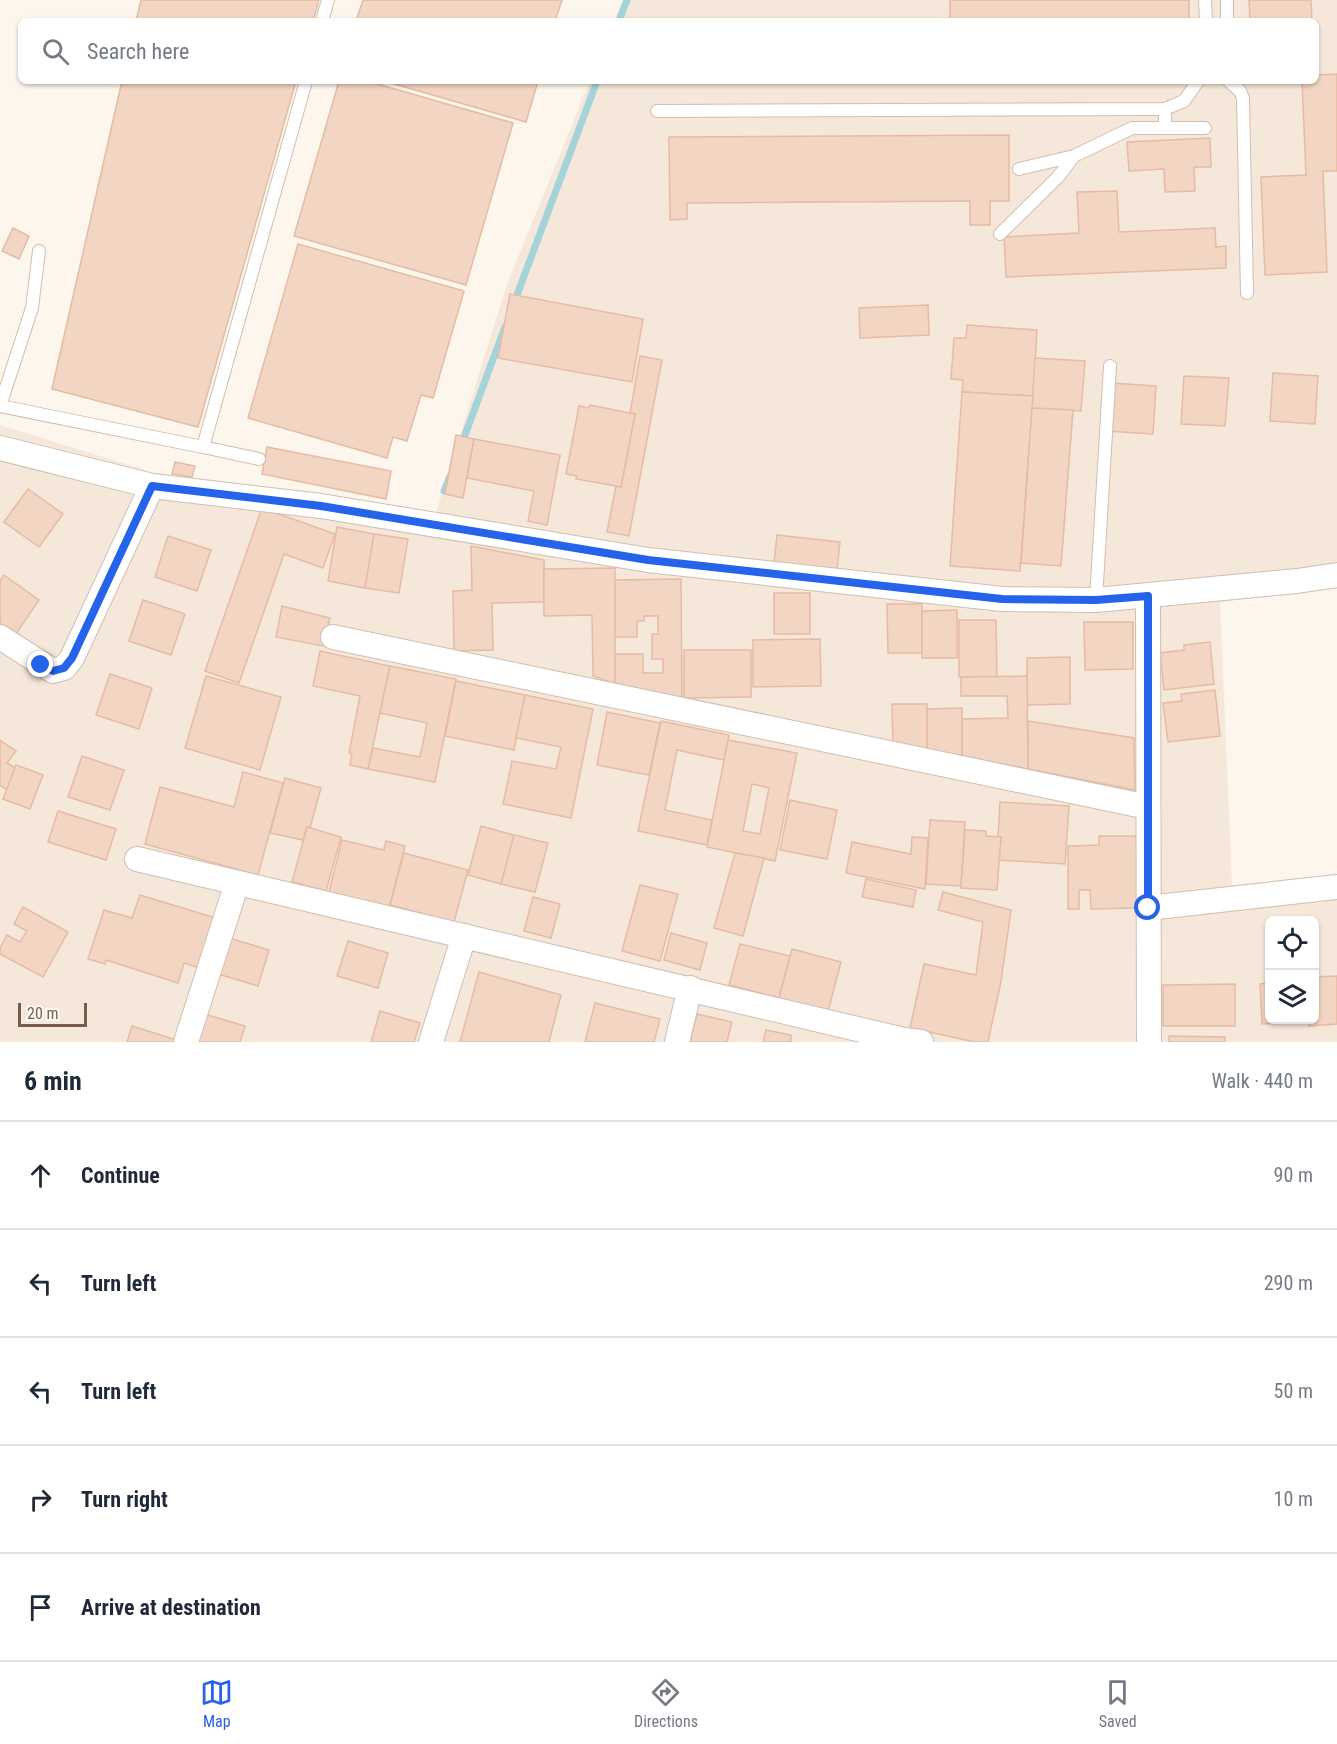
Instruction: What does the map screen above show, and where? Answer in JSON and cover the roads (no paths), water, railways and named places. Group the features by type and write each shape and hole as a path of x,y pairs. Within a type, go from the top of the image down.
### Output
{"street":[{"path":"0,448 152,486 321,506 648,560 1002,599 1096,600 1297,581 1337,574"},
{"path":"0,638 53,671 64,668 72,658 152,486"},
{"path":"1148,596 1149,1042"},
{"path":"333,637 1148,807"},
{"path":"137,859 910,1041"},
{"path":"186,1042 237,883"},
{"path":"1148,908 1337,887"},
{"path":"431,1042 464,936"},
{"path":"677,1042 690,988"}],"lane":[{"path":"323,18 328,0"},
{"path":"1205,0 1206,18"},
{"path":"1227,0 1227,18"},
{"path":"203,447 305,84"},
{"path":"657,111 1165,109 1184,100 1196,84"},
{"path":"1232,84 1240,91 1243,98 1247,293"},
{"path":"1165,109 1165,128"},
{"path":"1019,169 1074,156 1132,128 1205,128"},
{"path":"1000,234 1058,177 1074,156"},
{"path":"39,251 32,308 0,406 259,459"},
{"path":"1096,600 1110,366"}],"waterway":[{"path":"620,18 627,0"},
{"path":"514,303 596,84"},
{"path":"462,443 505,327"},
{"path":"444,491 450,476"}]}
